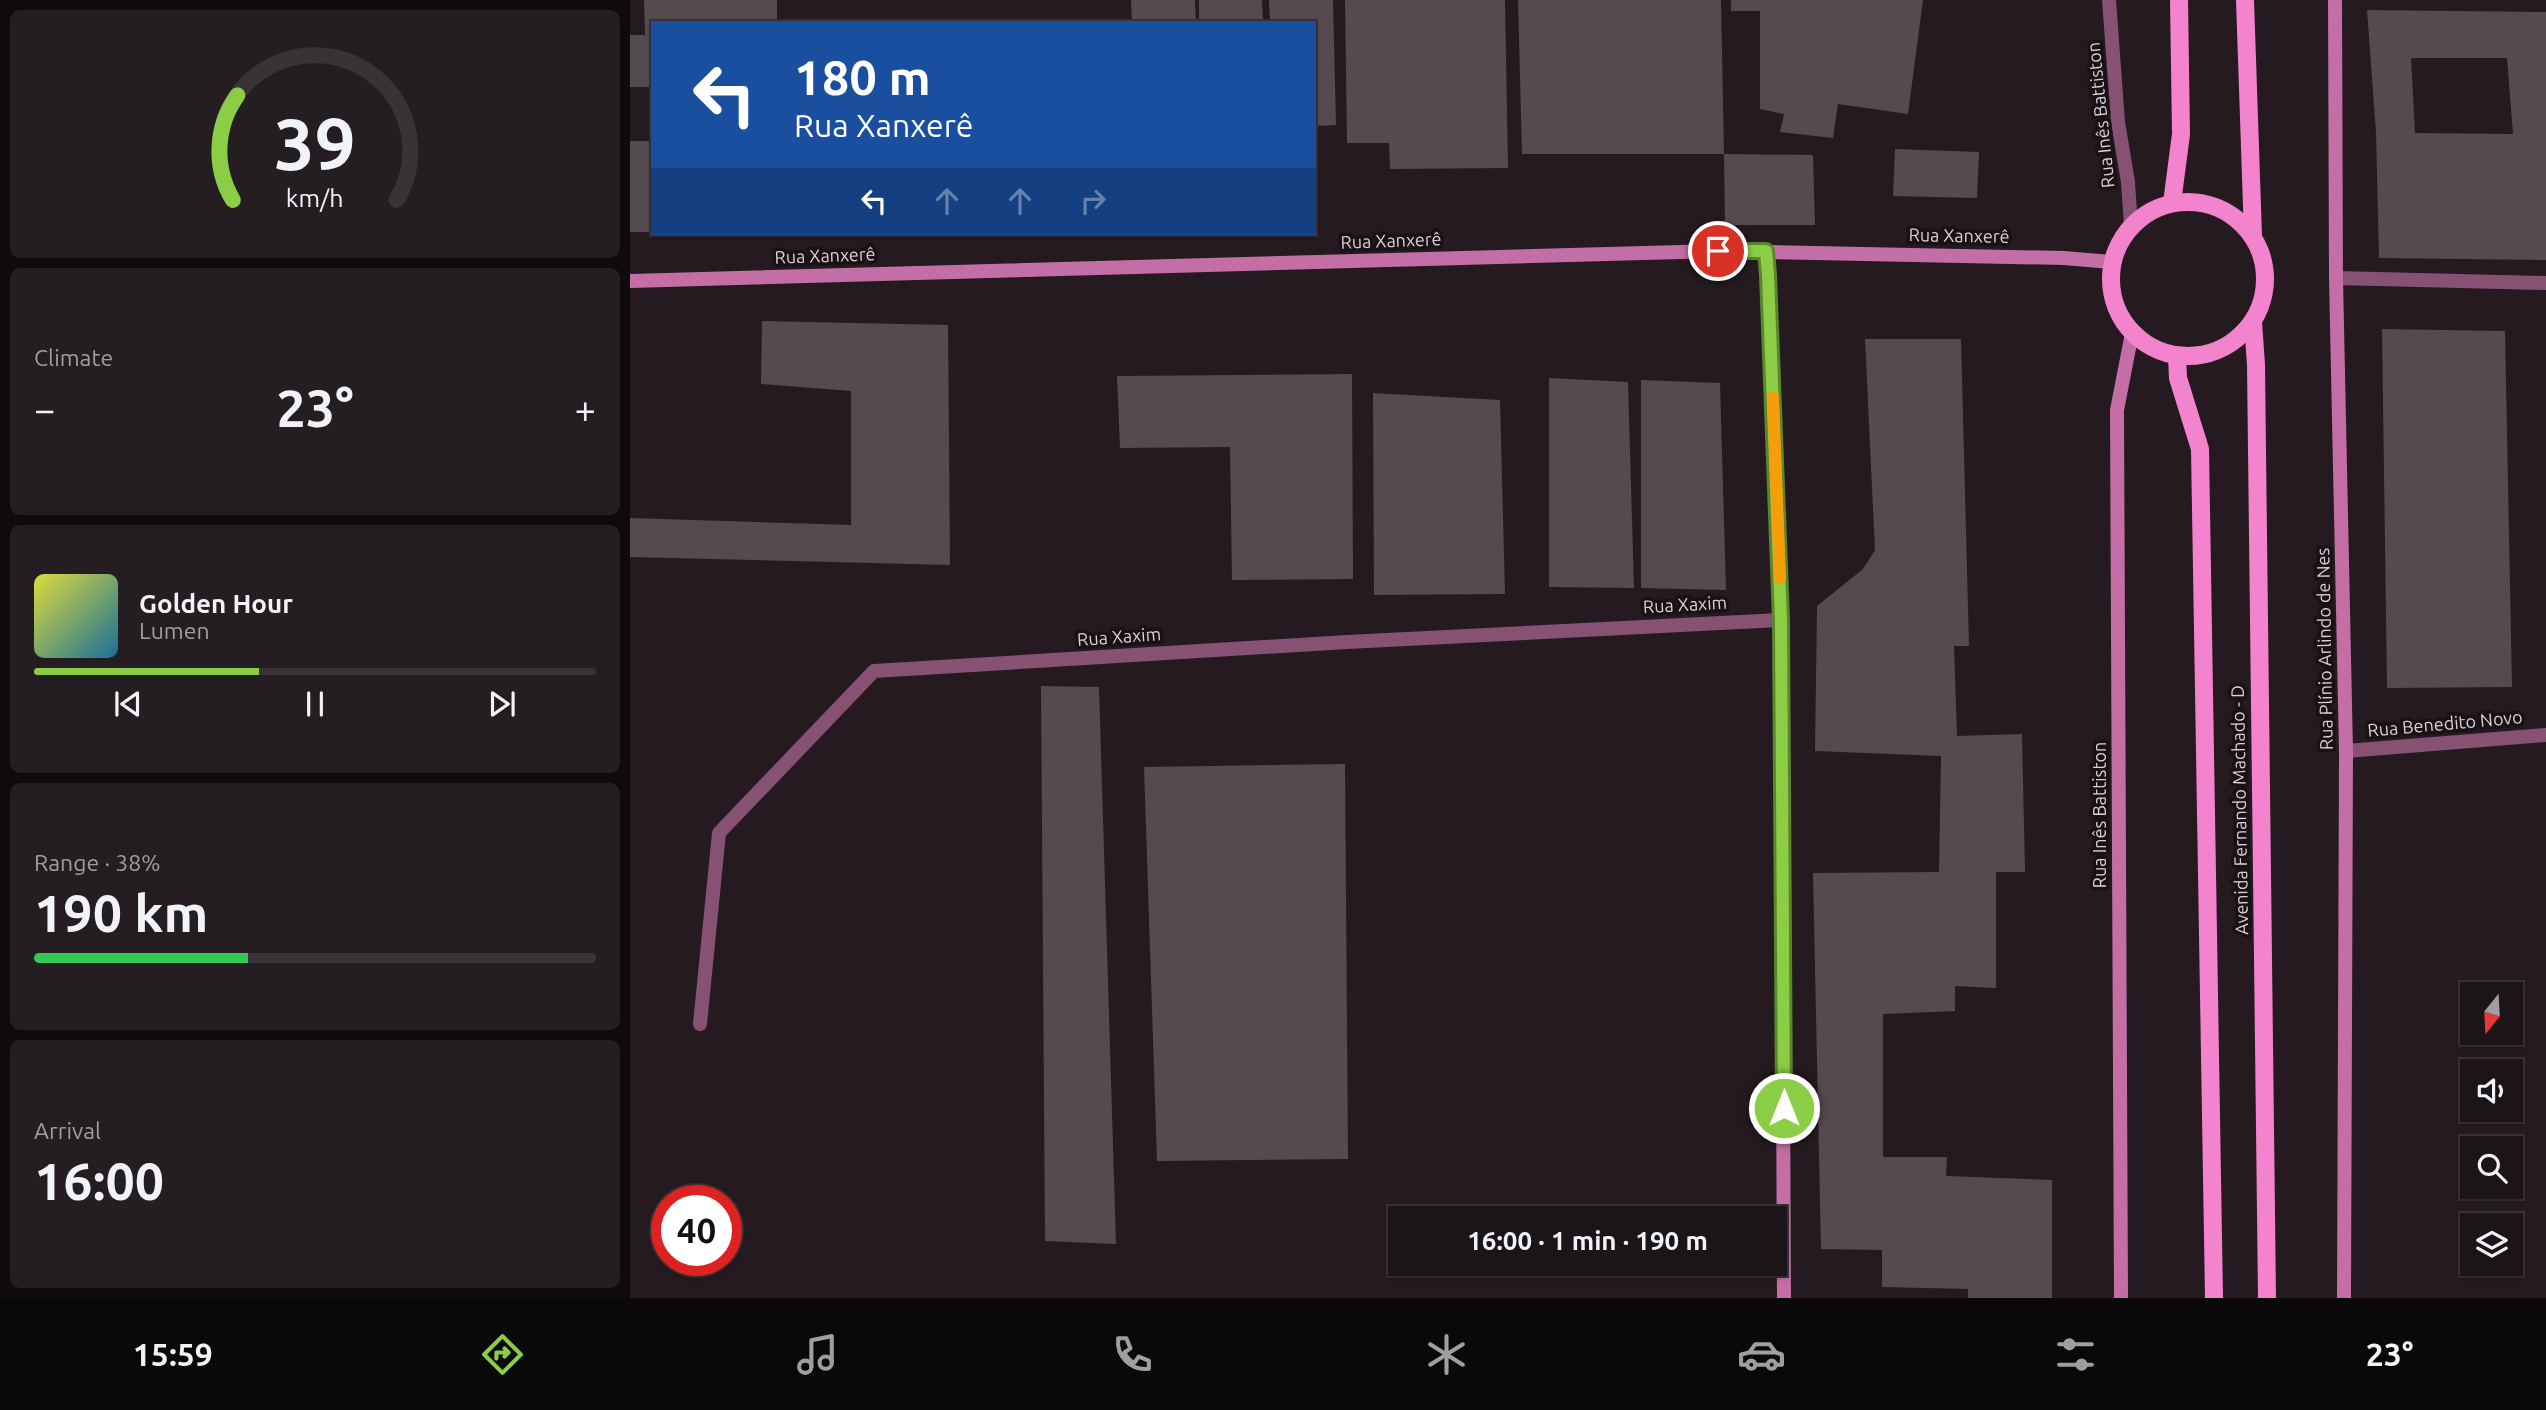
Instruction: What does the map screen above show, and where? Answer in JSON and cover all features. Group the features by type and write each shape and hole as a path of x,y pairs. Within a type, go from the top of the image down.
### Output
{"main road":[{"path":"2172,203 2181,134 2179,0"},
{"path":"2245,0 2253,236 2266,279 2263,301 2253,322 2238,338 2220,351 2191,357 2177,356 2152,348 2132,333 2117,312 2110,288 2112,262 2118,243 2131,226 2149,211 2172,203 2195,202 2218,207 2237,219 2253,236"},
{"name":"Avenida Fernando Machado - D","path":"2253,322 2256,365 2266,1298"},
{"name":"Avenida Fernando Machado - D","path":"2177,356 2178,378 2200,449 2214,1298"}],"street":[{"name":"Rua Inês Battiston","path":"2109,0 2118,122 2128,182 2131,226"},
{"name":"Rua Plínio Arlindo de Nes","path":"2335,0 2336,278 2346,751 2344,1298"},
{"path":"1766,251 1781,620 1784,1298"},
{"name":"Rua Xanxerê","path":"630,281 1766,251 2064,258 2112,262"},
{"path":"2336,278 2546,283"},
{"name":"Rua Inês Battiston","path":"2121,1298 2117,410 2132,333"},
{"name":"Rua Xaxim","path":"700,1024 719,833 874,671 1347,642 1781,620"},
{"name":"Rua Benedito Novo","path":"2346,751 2546,735"}],"building":[{"path":"644,0 777,0 777,21 651,21 651,87 630,87 630,35 645,35"},
{"path":"1131,0 1195,0 1196,21 1132,21"},
{"path":"1199,0 1262,0 1263,21 1199,21"},
{"path":"1269,0 1333,0 1336,125 1316,126 1316,21 1270,21"},
{"path":"1345,0 1505,0 1508,168 1390,169 1389,143 1347,143"},
{"path":"1518,0 1721,0 1724,154 1522,154"},
{"path":"1731,0 1923,0 1908,114 1838,104 1833,138 1780,132 1784,114 1760,109 1760,11 1731,11"},
{"path":"2367,10 2546,12 2546,260 2379,258 2376,133","holes":["2411,58 2507,58 2513,134 2415,133"]},
{"path":"630,141 651,141 651,232 630,232"},
{"path":"1895,149 1979,152 1977,198 1893,196"},
{"path":"1724,154 1813,155 1815,225 1725,225"},
{"path":"762,321 948,325 950,565 630,557 630,518 851,525 851,391 761,384"},
{"path":"2382,329 2505,331 2512,687 2387,688"},
{"path":"1865,339 1961,339 1969,646 1954,646 1957,736 2022,734 2025,872 1996,872 1996,988 1955,986 1955,1011 1883,1014 1883,1157 1947,1157 1946,1176 2052,1180 2052,1298 1968,1298 1968,1289 1882,1287 1882,1250 1821,1249 1813,873 1939,872 1941,756 1815,751 1817,606 1863,569 1875,550"},
{"path":"1352,374 1353,579 1232,580 1230,447 1120,448 1117,376"},
{"path":"1549,378 1628,382 1634,588 1549,587"},
{"path":"1641,380 1720,383 1726,590 1641,588"},
{"path":"1373,393 1500,400 1505,594 1374,595"},
{"path":"1041,686 1099,687 1116,1244 1045,1241"},
{"path":"1345,764 1348,1159 1157,1161 1144,767"}],"slow traffic":[{"path":"1773,397 1780,578"}],"route":[{"path":"1718,251 1766,251 1768,275 1781,620 1784,1108"}]}
